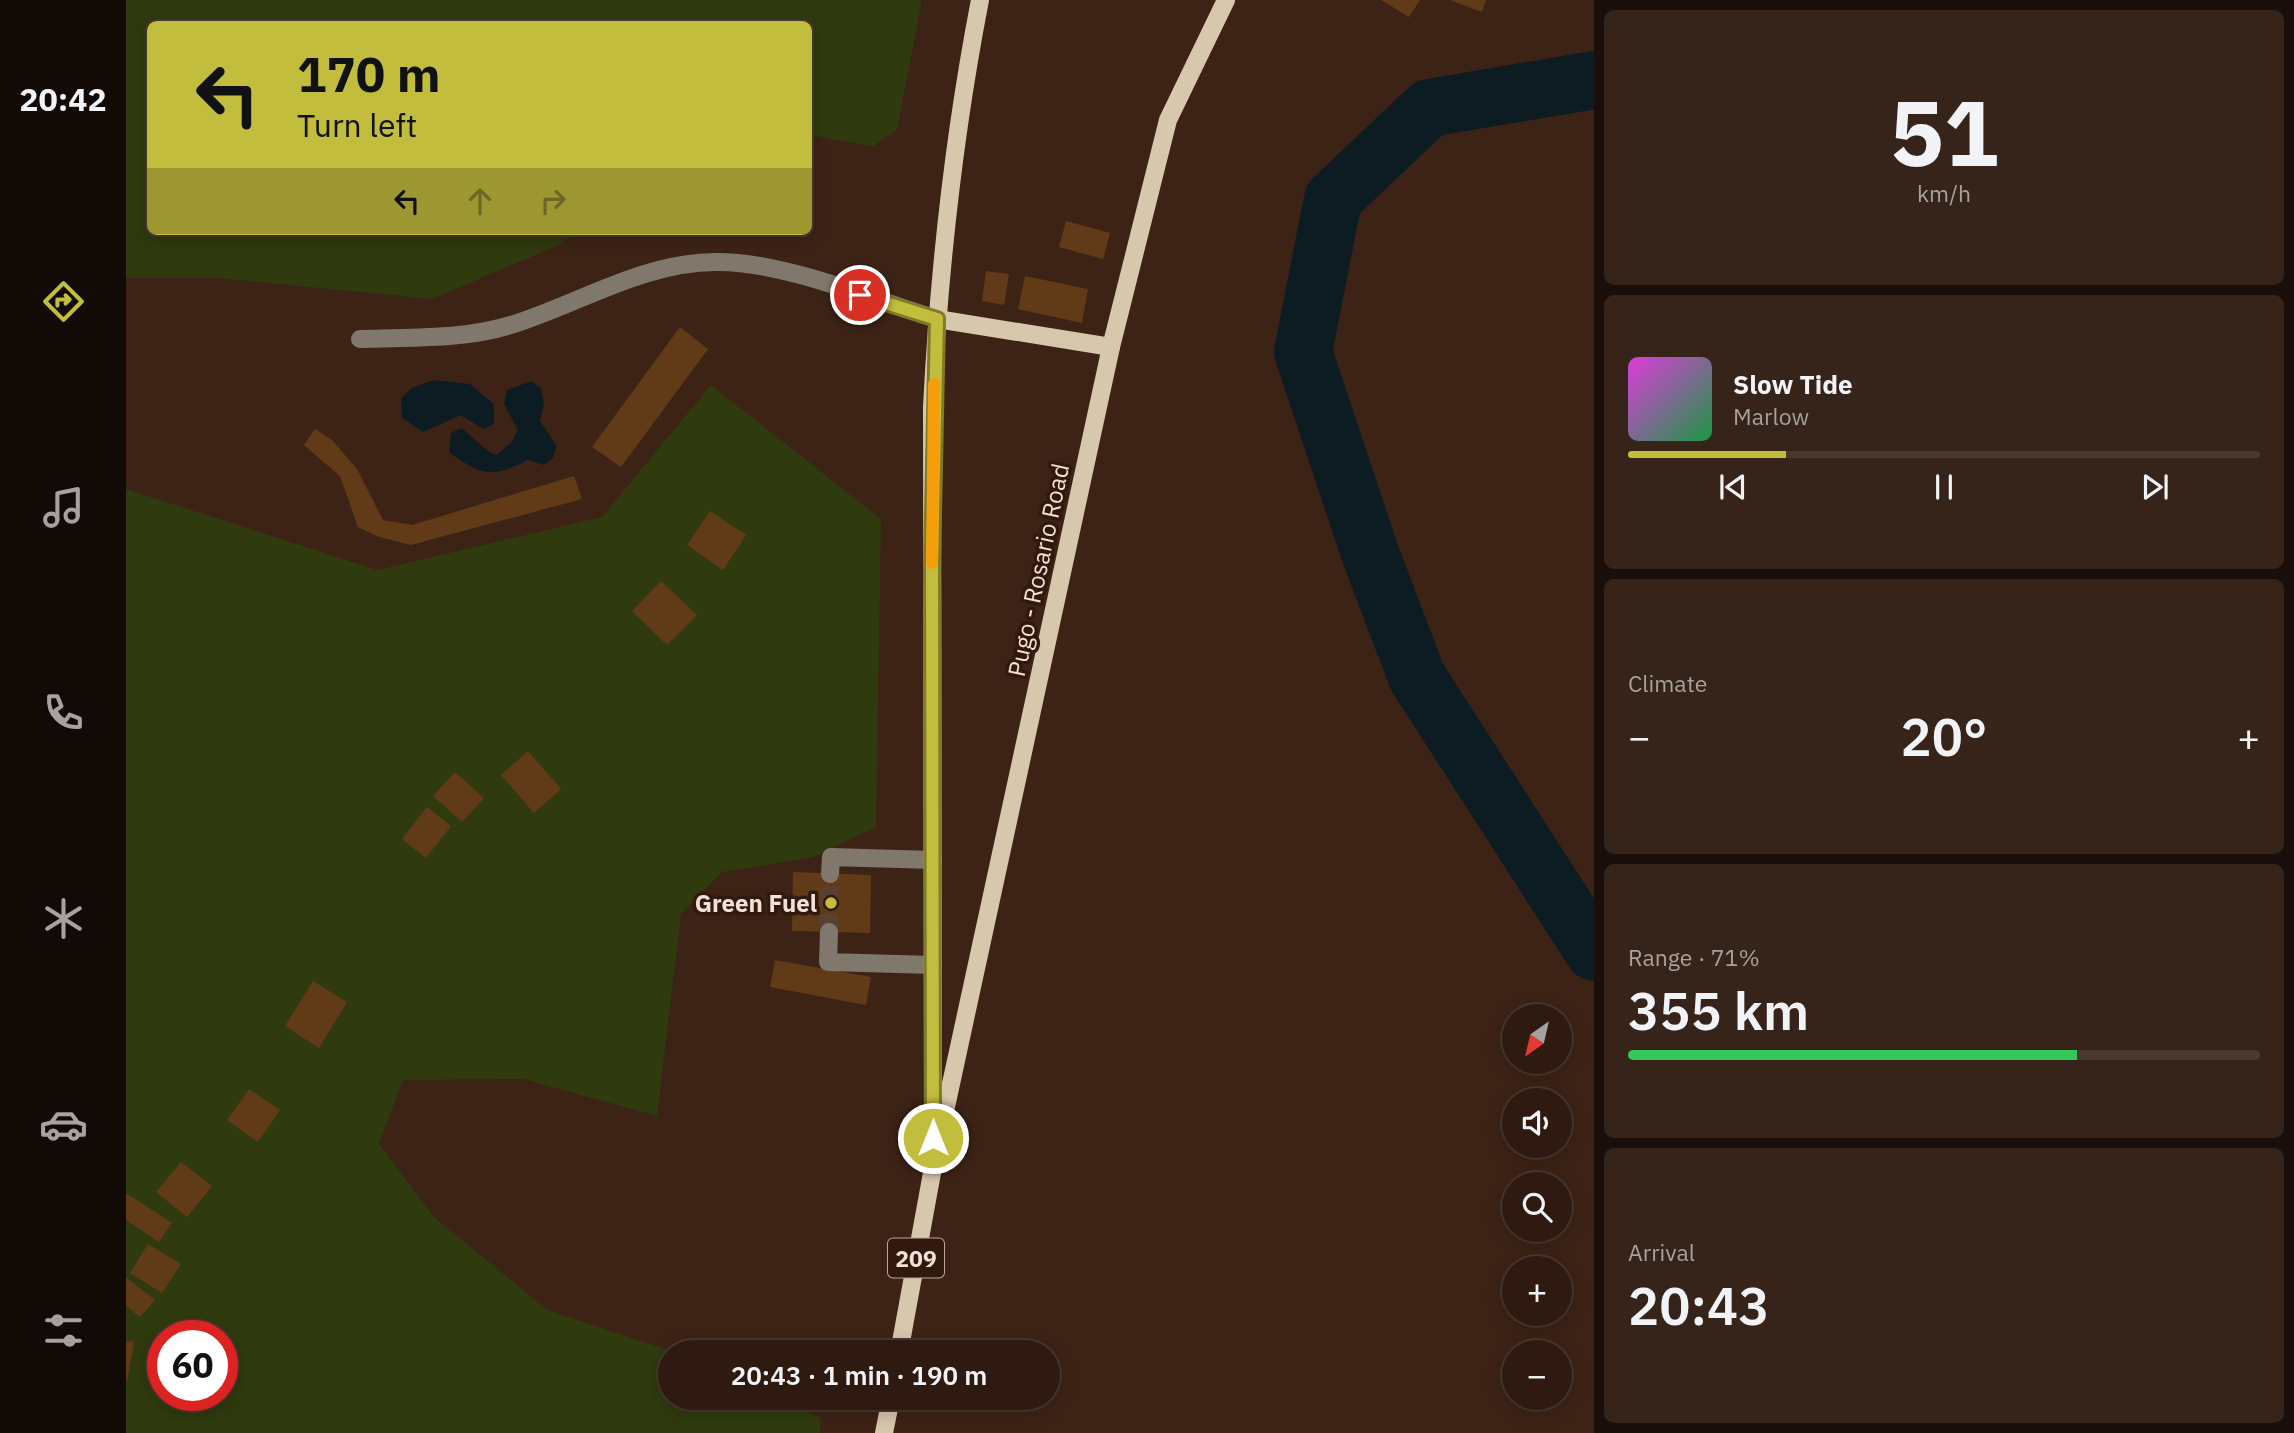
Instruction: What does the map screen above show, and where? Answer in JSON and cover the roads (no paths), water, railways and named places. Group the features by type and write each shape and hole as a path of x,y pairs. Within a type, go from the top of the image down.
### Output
{"main road":[{"name":"Pugo - Rosario Road","path":"934,1163 932,420 937,319 953,170 980,0"},
{"name":"Pugo - Rosario Road","path":"901,1340 934,1163 1111,347 1168,120 1226,0"},
{"path":"937,319 1111,347"},
{"path":"884,1433 889,1410"}],"lane":[{"path":"360,339 481,332 514,324 612,284 679,266 716,262 764,265 937,319"},
{"path":"830,874 831,857 933,860"},
{"path":"829,932 828,962 933,965"}],"waterway":[{"path":"1594,80 1429,108 1333,199 1303,352 1370,553 1417,677 1594,952"}],"tunnel":[{"path":"829,932 830,874"}],"place":[{"name":"Green Fuel","path":"831,903"}]}
